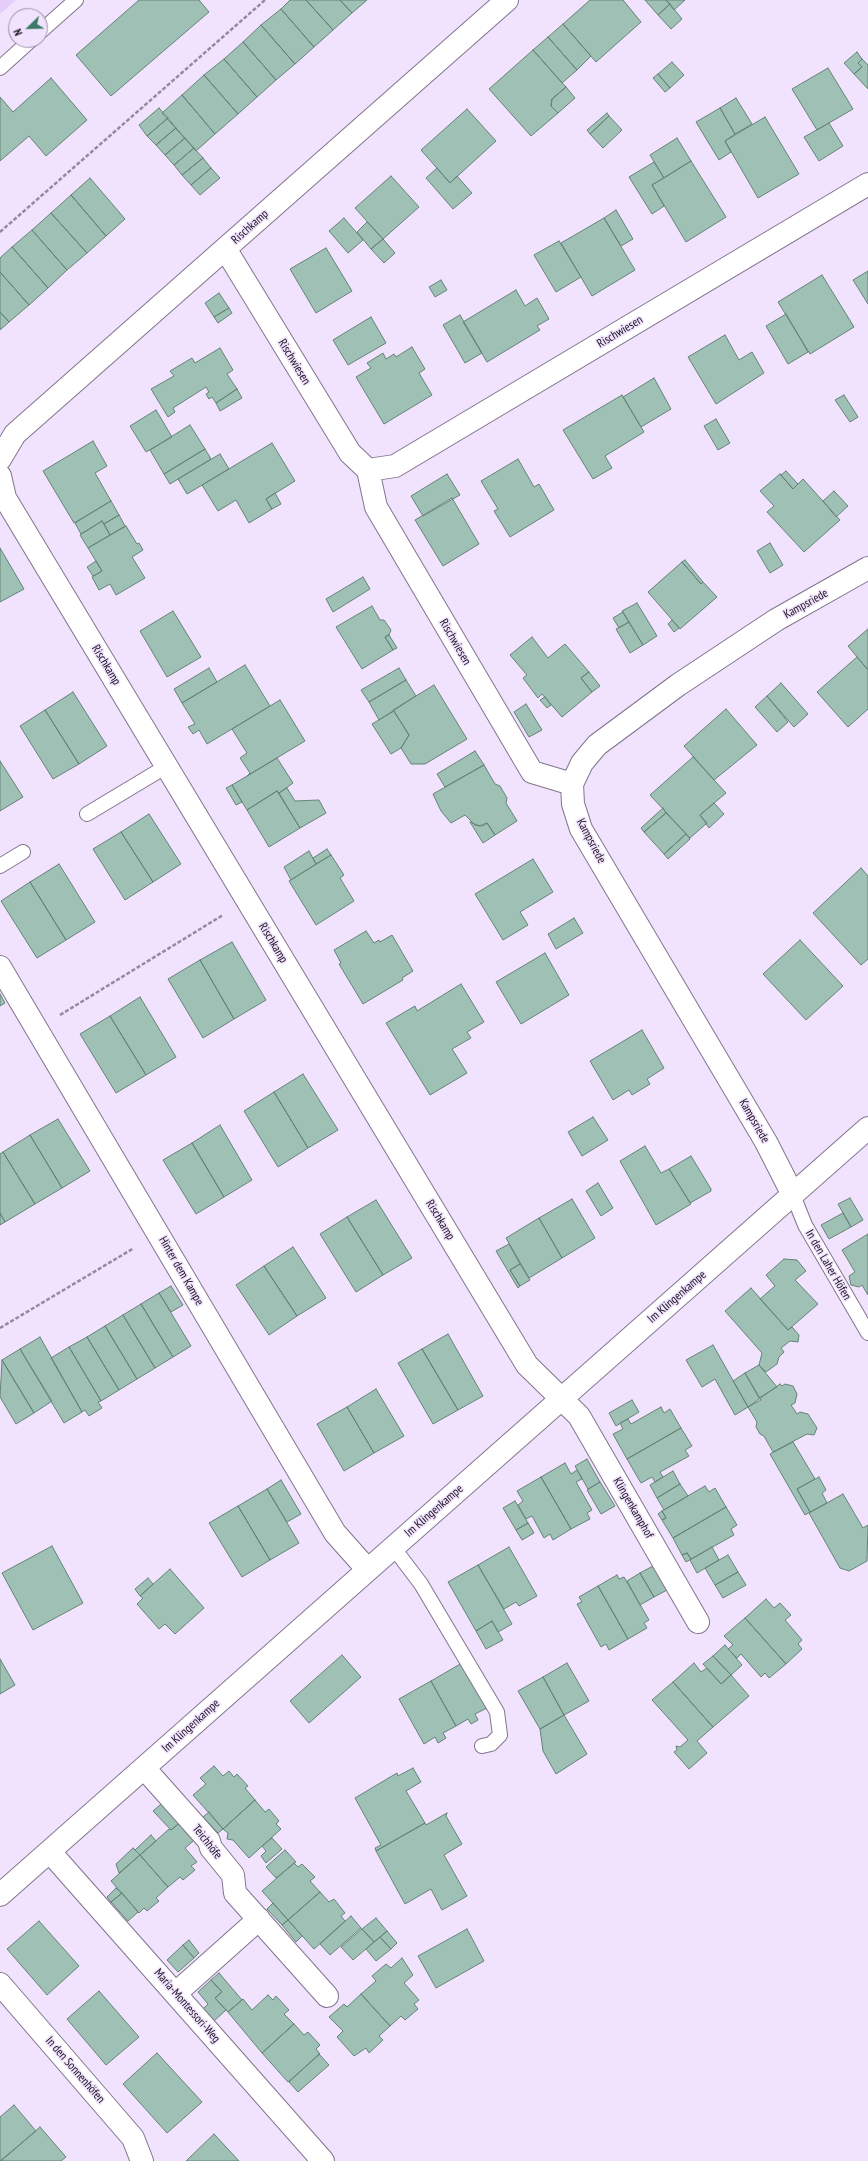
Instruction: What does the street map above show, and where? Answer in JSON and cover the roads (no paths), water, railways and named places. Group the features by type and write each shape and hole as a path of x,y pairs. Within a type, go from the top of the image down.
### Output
{"street":[{"name":"Rischkamp","path":"0,459 15,434 226,250 507,0"},
{"name":"Rischwiesen","path":"368,470 395,466 868,184"},
{"name":"Rischwiesen","path":"226,250 350,453 368,470 376,507 532,772 572,784"},
{"name":"Rischkamp","path":"0,476 6,498 527,1365 561,1400"},
{"name":"Kampsriede","path":"793,1195 766,1142 582,829 573,804 572,784 582,763 597,745 678,685 776,620 868,568"},
{"name":"Hinter dem Kampe","path":"0,967 38,1028 335,1533 367,1569"},
{"name":"Im Klingenkampe","path":"0,1895 367,1569 561,1400 868,1128"},
{"name":"Klingenkamphof","path":"561,1400 579,1416 698,1622"},
{"name":"Teichhöfe","path":"144,1768 209,1842 210,1848 233,1875 235,1893 327,1996"},
{"name":"Maria-Montessori-Weg","path":"50,1852 323,2161"},
{"path":"176,1993 259,1919"},
{"name":"In den Sonnenhöfen","path":"0,1984 133,2138 142,2161"}],"lane":[{"path":"48,25 76,0"},
{"path":"0,68 22,48"},
{"path":"87,814 167,766"},
{"path":"0,866 23,852"},
{"name":"In den Laher Höfen","path":"793,1195 805,1225 868,1333"},
{"path":"393,1547 421,1584 497,1712 500,1735 491,1744 482,1746"}]}
